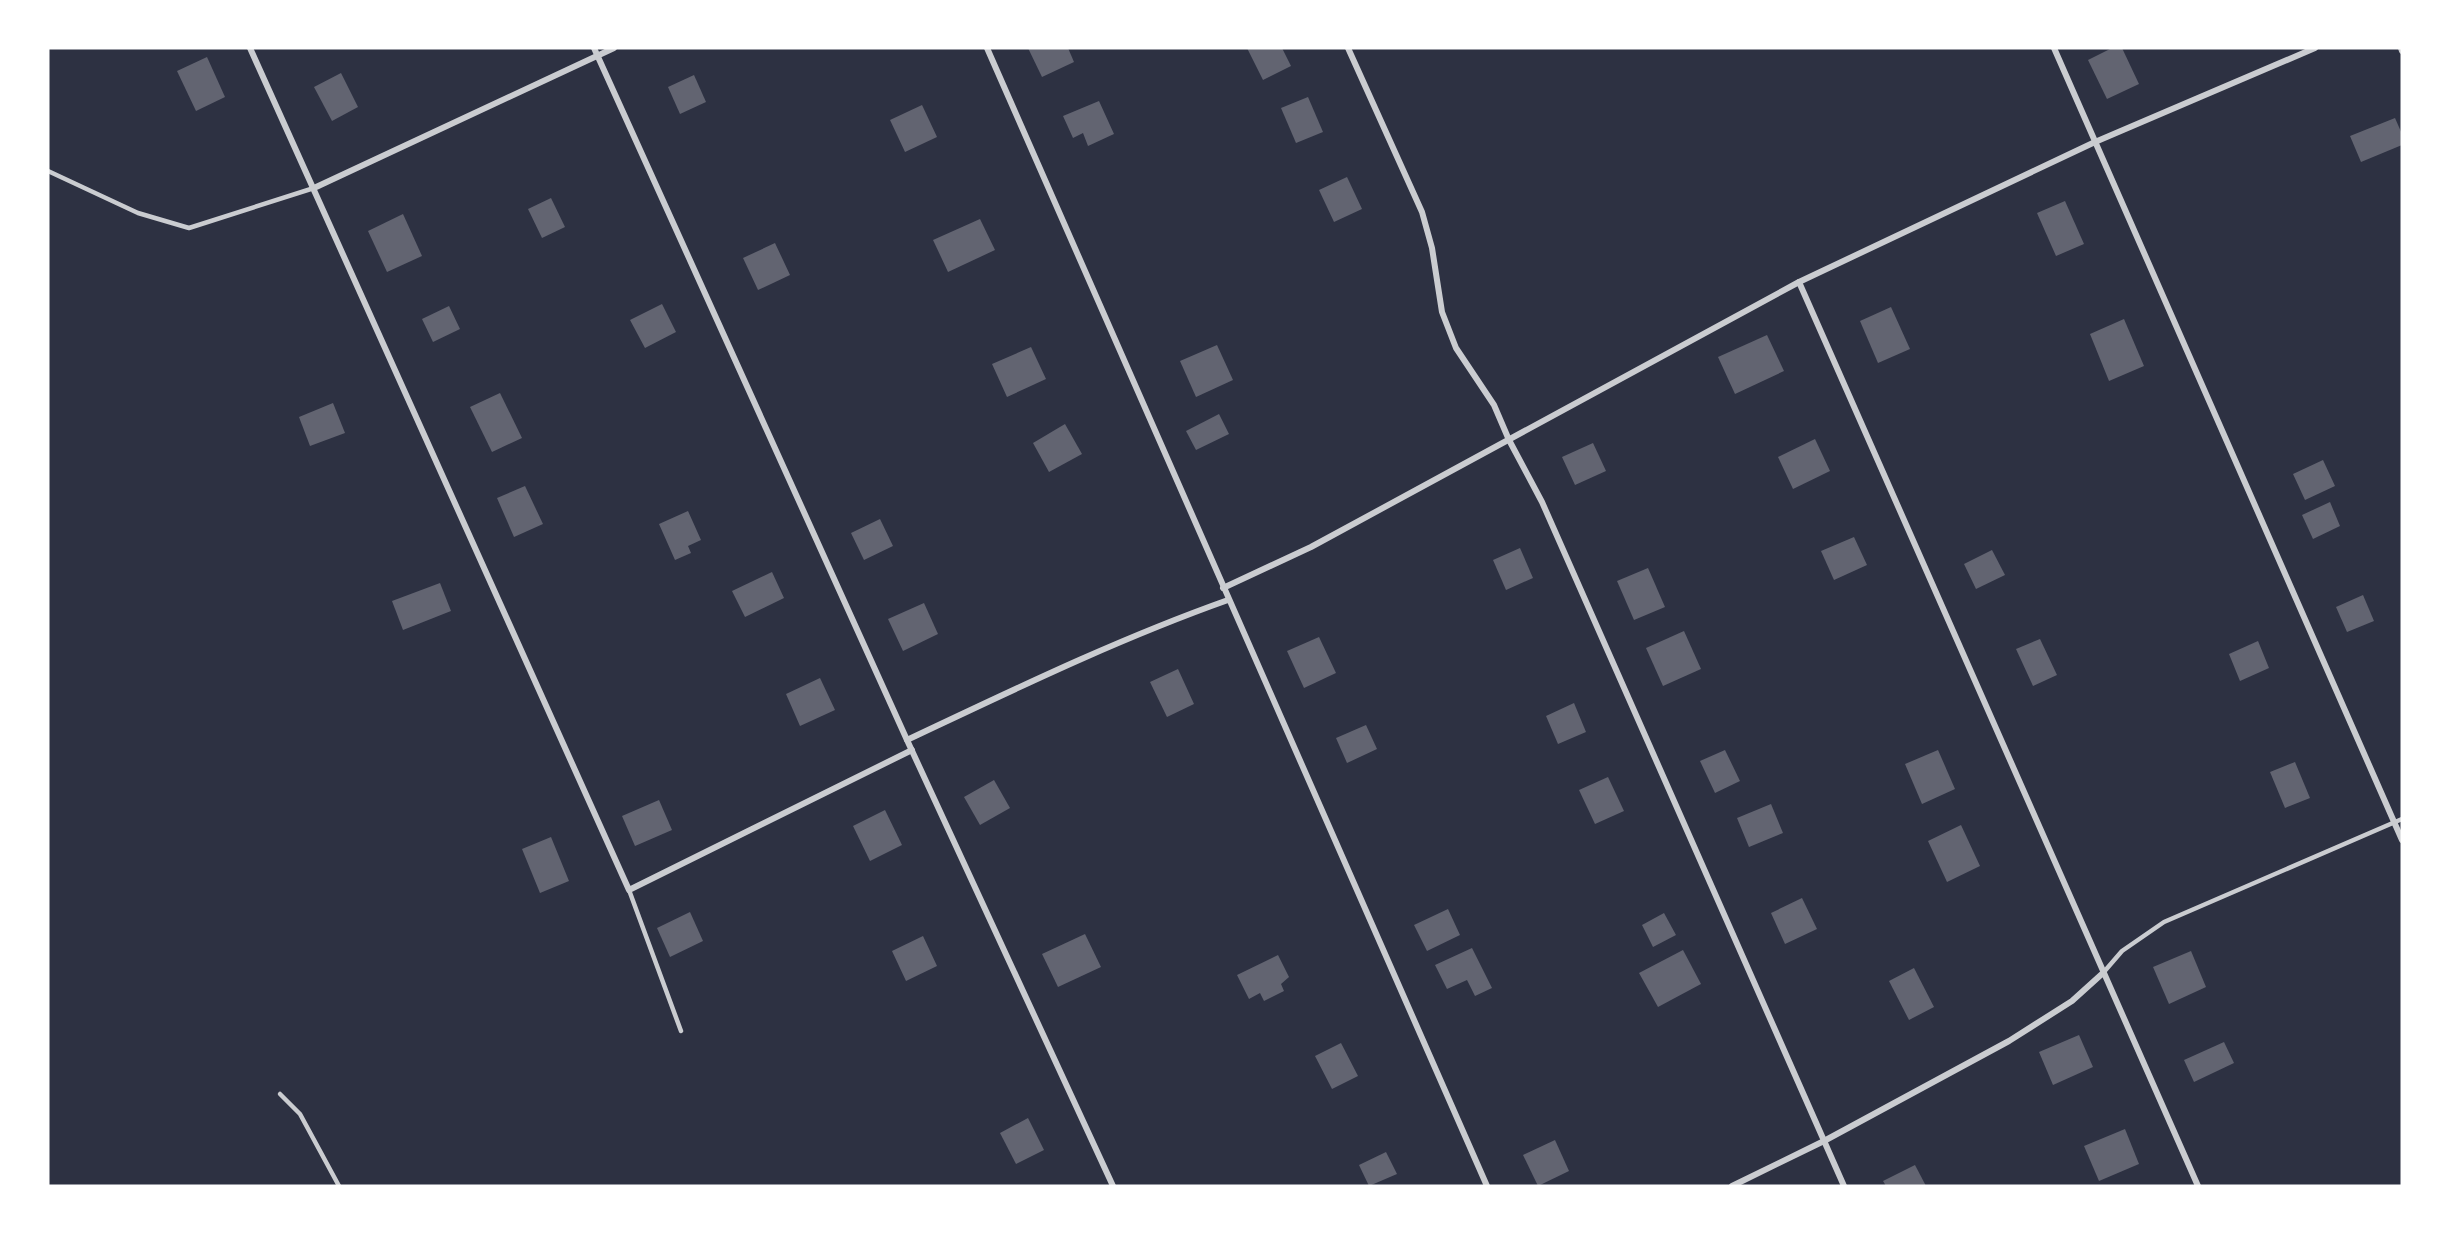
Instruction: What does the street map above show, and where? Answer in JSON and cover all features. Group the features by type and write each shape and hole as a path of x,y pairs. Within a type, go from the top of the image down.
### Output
{"street":[{"path":"250,48 629,890 912,750"},
{"path":"594,48 907,740 1113,1186"},
{"path":"314,188 614,48"},
{"path":"987,48 1486,1186"},
{"path":"1348,48 1422,212 1432,248 1442,312 1456,348 1494,405 1509,440 1542,502 1844,1186"},
{"path":"2054,48 2402,840"},
{"path":"1223,588 1311,547 1799,282 2095,142 2314,48"},
{"path":"1799,282 2198,1186"},
{"path":"907,740 1101,650 1162,624 1228,600"},
{"path":"1732,1186 1824,1141 2008,1041 2072,1001 2103,973"}],"lane":[{"path":"48,171 138,213 189,228 314,188"},
{"path":"2103,973 2122,951 2164,922 2402,819"},
{"path":"629,890 681,1031"},
{"path":"280,1094 300,1114 339,1186"}],"building":[{"path":"1028,48 1068,48 1074,62 1042,77"},
{"path":"1247,48 1282,48 1291,66 1263,80"},
{"path":"2112,48 2122,48 2139,84 2107,99 2088,60"},
{"path":"207,57 225,97 196,111 177,71"},
{"path":"341,73 358,107 332,121 314,87"},
{"path":"694,75 706,102 680,114 668,87"},
{"path":"1308,97 1323,132 1296,143 1281,108"},
{"path":"1099,101 1114,134 1088,146 1083,133 1073,138 1063,116"},
{"path":"922,105 937,137 905,152 890,120"},
{"path":"2395,118 2402,134 2402,145 2361,162 2350,136"},
{"path":"1347,177 1362,209 1334,222 1319,190"},
{"path":"551,198 565,227 542,238 528,209"},
{"path":"2065,201 2084,244 2056,256 2037,213"},
{"path":"403,214 422,256 387,272 368,231"},
{"path":"980,219 995,250 948,272 933,240"},
{"path":"775,243 790,275 758,290 743,258"},
{"path":"662,304 676,332 645,348 630,320"},
{"path":"449,306 460,329 433,342 422,319"},
{"path":"1891,307 1910,349 1878,363 1860,321"},
{"path":"2124,319 2144,366 2109,381 2090,334"},
{"path":"1767,335 1784,371 1735,394 1718,357"},
{"path":"1217,345 1233,380 1196,397 1180,361"},
{"path":"1031,347 1046,379 1007,397 992,364"},
{"path":"500,393 522,438 492,452 470,407"},
{"path":"333,403 345,433 310,446 299,417"},
{"path":"1219,414 1229,434 1196,450 1186,431"},
{"path":"1065,424 1082,454 1049,472 1033,443"},
{"path":"1815,439 1830,471 1793,489 1778,457"},
{"path":"1593,443 1606,471 1575,485 1562,457"},
{"path":"2323,460 2335,486 2305,500 2293,474"},
{"path":"525,486 543,524 514,537 497,498"},
{"path":"2330,502 2340,526 2313,539 2302,515"},
{"path":"688,511 701,540 688,546 691,553 675,560 659,524"},
{"path":"880,519 893,546 864,560 851,533"},
{"path":"1854,537 1867,565 1834,580 1821,551"},
{"path":"1520,548 1533,578 1506,590 1493,560"},
{"path":"1992,550 2005,575 1976,589 1964,564"},
{"path":"1648,568 1665,607 1634,620 1617,581"},
{"path":"772,572 784,598 745,617 732,591"},
{"path":"440,583 451,611 403,630 392,601"},
{"path":"2363,595 2374,621 2347,632 2336,607"},
{"path":"924,603 938,634 903,651 888,619"},
{"path":"1684,631 1701,669 1663,686 1646,648"},
{"path":"1319,637 1336,673 1304,688 1287,651"},
{"path":"2040,639 2057,675 2033,686 2016,649"},
{"path":"2258,641 2269,668 2240,681 2229,654"},
{"path":"1178,669 1194,704 1167,717 1150,682"},
{"path":"820,678 835,710 800,726 786,694"},
{"path":"1574,703 1586,732 1558,744 1546,716"},
{"path":"1366,725 1377,749 1347,763 1336,738"},
{"path":"1725,750 1740,781 1715,793 1700,761"},
{"path":"1938,750 1955,789 1922,804 1905,764"},
{"path":"2295,762 2310,798 2285,808 2270,772"},
{"path":"1608,777 1624,811 1595,824 1579,790"},
{"path":"994,780 1010,808 980,825 964,797"},
{"path":"659,800 672,830 635,846 622,816"},
{"path":"1771,804 1783,833 1749,847 1737,818"},
{"path":"885,810 902,845 870,861 853,826"},
{"path":"1961,825 1980,866 1947,882 1928,841"},
{"path":"551,837 569,881 540,893 522,849"},
{"path":"1802,898 1817,929 1785,944 1771,913"},
{"path":"1448,909 1460,935 1427,951 1414,925"},
{"path":"690,912 703,941 670,957 657,928"},
{"path":"1664,913 1676,935 1653,947 1642,925"},
{"path":"1085,934 1101,967 1058,987 1042,954"},
{"path":"923,936 937,966 906,981 892,951"},
{"path":"1472,948 1492,988 1475,996 1467,980 1447,989 1435,965"},
{"path":"1683,950 1701,984 1658,1007 1639,973"},
{"path":"2191,951 2206,987 2169,1004 2153,967"},
{"path":"1278,955 1289,977 1281,984 1284,991 1264,1001 1260,993 1249,999 1237,975"},
{"path":"1914,968 1934,1007 1909,1020 1889,981"},
{"path":"2079,1035 2093,1067 2053,1085 2039,1052"},
{"path":"2224,1042 2234,1063 2194,1082 2184,1060"},
{"path":"1341,1043 1358,1076 1332,1089 1315,1056"},
{"path":"1028,1118 1044,1150 1016,1164 1000,1133"},
{"path":"2125,1129 2139,1164 2099,1181 2084,1146"},
{"path":"1555,1140 1569,1171 1538,1186 1523,1155"},
{"path":"1386,1152 1397,1174 1369,1186 1359,1165"},
{"path":"1915,1165 1926,1186 1886,1186 1883,1181"}]}
